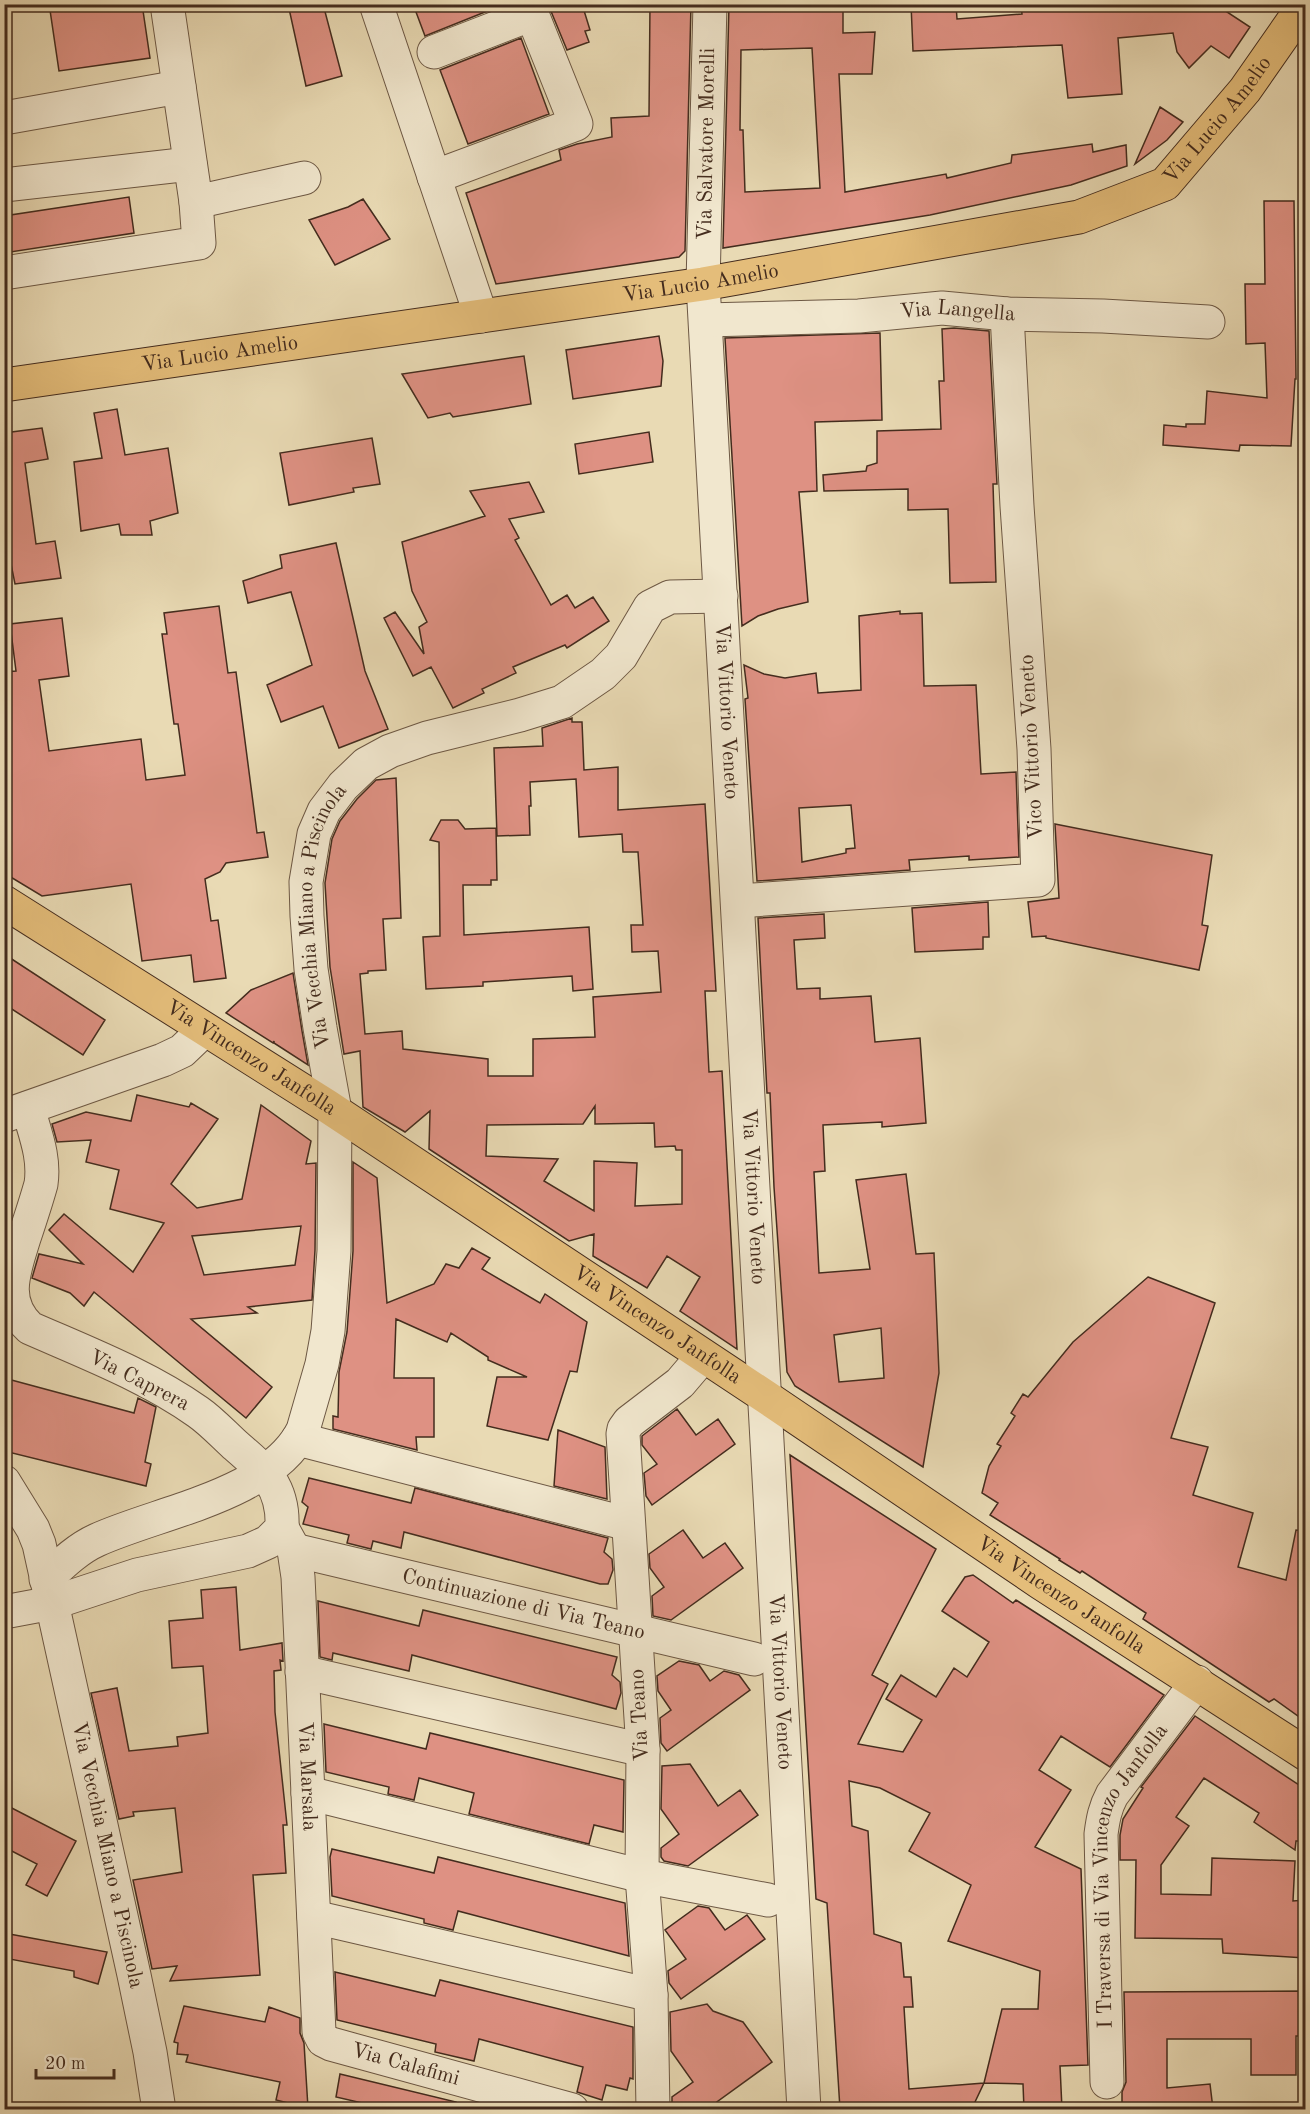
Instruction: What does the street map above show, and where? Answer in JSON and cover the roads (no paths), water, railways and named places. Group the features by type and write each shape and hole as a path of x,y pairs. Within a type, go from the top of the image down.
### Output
{"main road":[{"name":"Via Lucio Amelio","path":"4,385 703,284 1079,217 1165,183 1245,90 1305,4"},
{"name":"Via Vincenzo Janfolla","path":"4,902 335,1112 1041,1583 1305,1754"}],"street":[{"path":"4,273 199,243 196,202 167,4"},
{"path":"376,4 481,316"},
{"name":"Via Salvatore Morelli","path":"703,284 710,4"},
{"path":"434,52 530,9 576,124 434,177"},
{"path":"4,118 179,87"},
{"path":"4,185 190,164"},
{"path":"196,202 304,178"},
{"name":"Via Vittorio Veneto","path":"703,284 804,2109"},
{"name":"Via Langella","path":"706,320 859,316 942,308 1007,314 1103,316 1208,322"},
{"name":"Vico Vittorio Veneto","path":"738,901 1038,880 1034,749 1017,506 1007,314"},
{"name":"Via Vecchia Miano a Piscinola","path":"280,1458 303,1430 322,1364 332,1298 335,1112 316,1004 306,882 314,834 324,811 343,786 366,764 390,751 427,738 520,716 562,702 603,674 621,656 650,607 669,597 721,596"},
{"name":"Via Caprera","path":"204,1030 182,1051 163,1060 16,1112 41,1153 43,1169 41,1184 13,1274 9,1298 22,1321 30,1328 126,1371 280,1458"},
{"name":"Via Teano","path":"653,2109 651,1995 642,1876 643,1750 624,1429 629,1422 680,1383 703,1356"},
{"path":"49,1591 67,1559 95,1541 218,1496 280,1458 628,1524"},
{"path":"4,1612 49,1591 138,1575 248,1551 268,1542 288,1539 279,1494 280,1458"},
{"name":"Via Vecchia Miano a Piscinola","path":"4,1482 33,1529 39,1544 134,1975 154,2072 159,2109"},
{"name":"Continuazione di Via Teano","path":"288,1539 636,1631 754,1659"},
{"name":"Via Marsala","path":"288,1539 298,1577 319,2027"},
{"path":"302,1672 643,1750"},
{"name":"I Traversa di Via Vincenzo Janfolla","path":"1107,2082 1101,1834 1103,1819 1112,1795 1197,1682"},
{"path":"308,1793 642,1876 768,1900"},
{"path":"314,1917 651,1995"},
{"name":"Via Calafimi","path":"319,2027 319,2032 327,2042 572,2109"}]}
